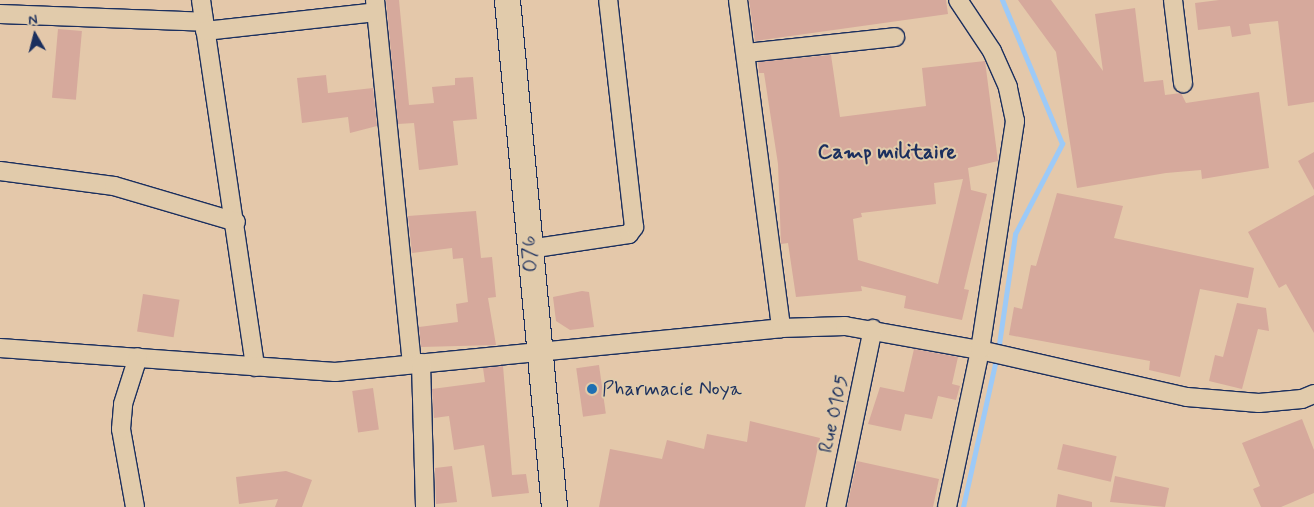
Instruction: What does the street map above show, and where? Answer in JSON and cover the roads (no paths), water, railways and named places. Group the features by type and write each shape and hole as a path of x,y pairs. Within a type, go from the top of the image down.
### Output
{"street":[{"path":"201,0 236,222 255,367"},
{"name":"O76","path":"507,0 554,507"},
{"path":"529,249 629,234 634,227 608,0"},
{"path":"738,0 781,328"},
{"path":"947,507 980,350 1015,122 1008,86 992,51 958,0"},
{"path":"1173,0 1183,82"},
{"path":"0,14 205,27 375,6 416,363 425,507"},
{"path":"746,53 895,38"},
{"path":"0,171 114,186 236,222"},
{"path":"0,348 335,372 781,328 873,330 980,350 1187,398 1259,403 1302,399 1314,394"},
{"name":"Rue O105","path":"836,507 873,330"},
{"path":"135,507 121,429 123,404 138,357"}],"waterway":[{"path":"998,351 1015,234 1062,144 1002,0"},
{"path":"963,507 996,359"}],"place":[{"name":"Pharmacie Noya","path":"592,389"}],"district":[{"name":"Camp militaire","path":"887,152"}]}
